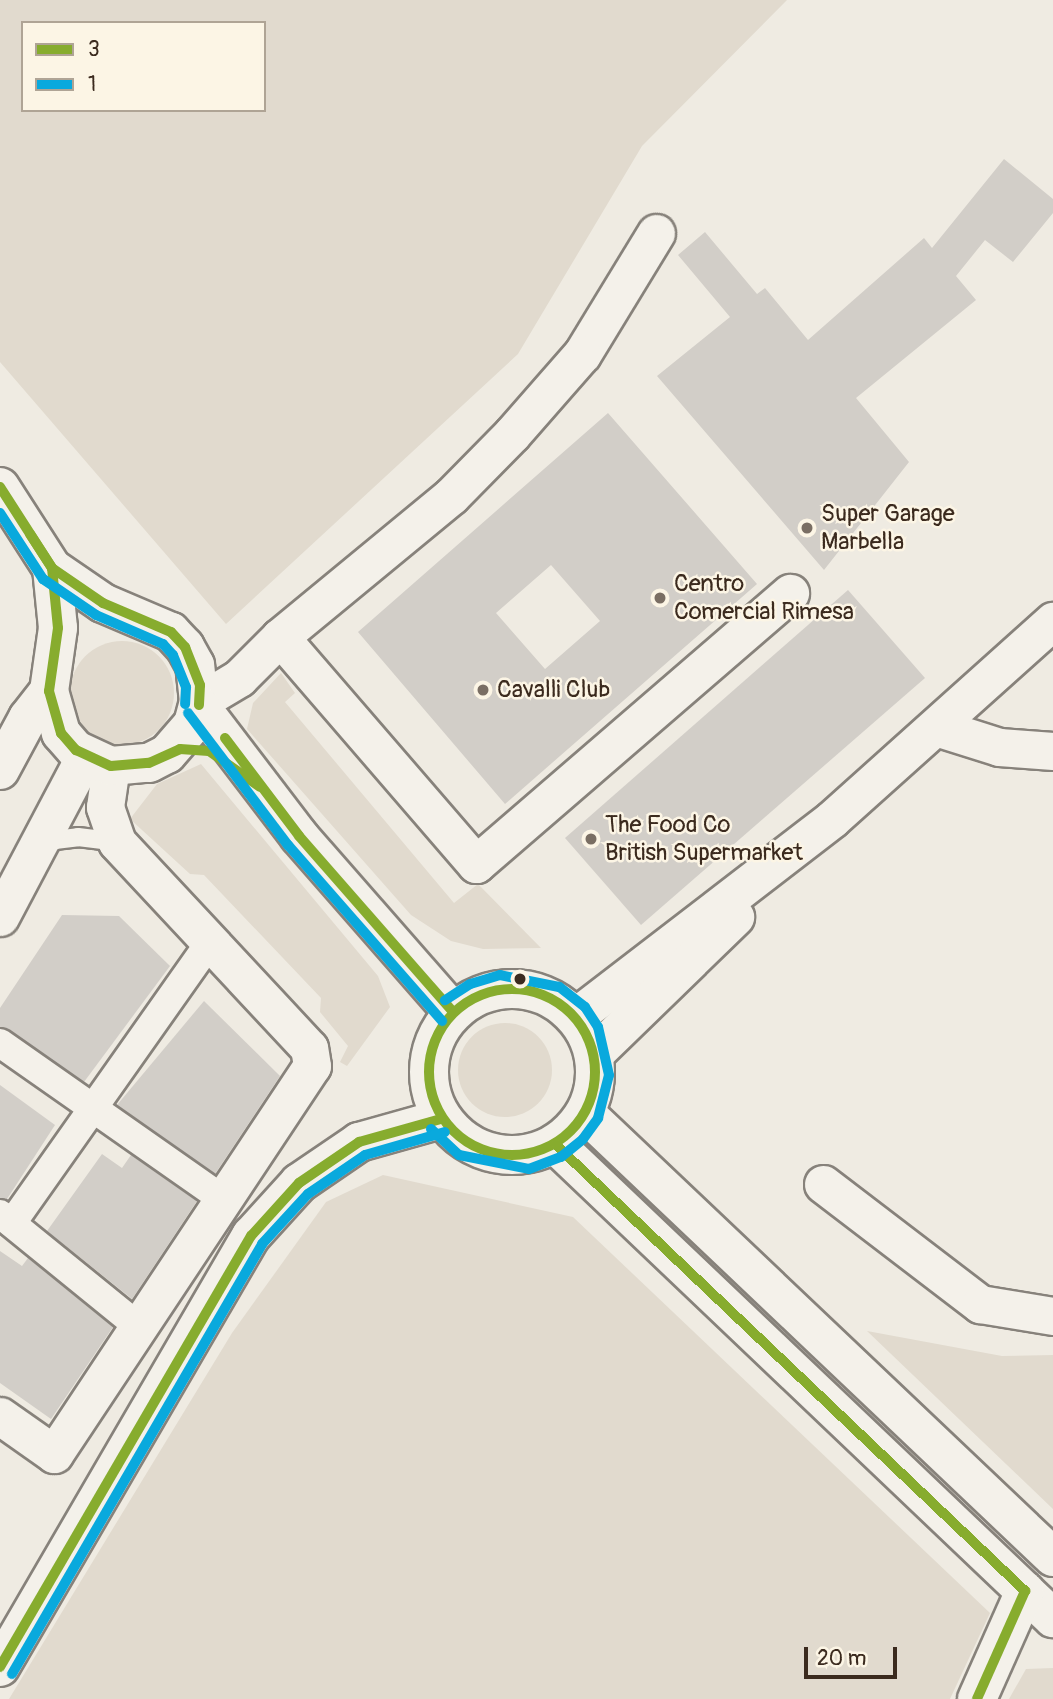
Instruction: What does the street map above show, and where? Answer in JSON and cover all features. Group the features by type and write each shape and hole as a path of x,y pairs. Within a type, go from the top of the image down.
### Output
{"street":[{"path":"167,754 187,733 200,697 267,648 451,496 512,434 582,354 656,233"},
{"path":"2,491 52,568 58,603 51,678 61,733 98,761 149,763 167,754 195,748 209,751 260,787"},
{"path":"52,568 130,617 171,632 186,647 200,697 260,787 453,1012"},
{"path":"267,648 475,864 790,593"},
{"path":"0,770 51,678 66,645 84,629 106,619 130,617"},
{"path":"575,1017 832,819 1053,621"},
{"path":"936,727 999,747 1053,751"},
{"path":"0,1416 54,1454 312,1066 309,1048 117,842 105,807 98,761"},
{"path":"0,917 30,857 98,761"},
{"path":"594,1054 654,1000 832,819"},
{"path":"139,1328 6,1219 94,1108 210,942"},
{"path":"501,989 554,1000 575,1017 594,1054 593,1094 585,1113 555,1144 525,1156 464,1142 442,1119 428,1075 430,1052 453,1012 475,997 501,989"},
{"path":"0,1043 224,1200"},
{"path":"585,1113 1053,1557"},
{"path":"0,1667 251,1236 299,1184 349,1149 442,1119"},
{"path":"555,1144 1053,1618"},
{"path":"823,1184 980,1304 1053,1316"},
{"path":"976,1699 1025,1591"}],"lane":[{"path":"30,857 55,839 97,837 117,842"}],"shaded area":[{"path":"0,0 787,0 642,146 518,354 226,624 0,362"},
{"path":"122,641 142,645 159,656 170,673 174,693 170,713 159,730 142,741 122,745 102,741 85,730 74,713 70,693 74,673 85,656 102,645"},
{"path":"281,673 295,693 285,702 454,903 478,884 541,948 483,949 451,941 411,915 247,729 253,703"},
{"path":"201,764 378,976 390,1007 347,1066 340,1062 348,1046 320,1012 321,998 204,875 190,874 130,819 157,784"},
{"path":"505,1023 523,1027 538,1037 548,1052 552,1070 548,1088 538,1103 523,1113 505,1117 487,1113 472,1103 462,1088 458,1070 462,1052 472,1037 487,1027"},
{"path":"383,1175 573,1217 990,1613 950,1699 9,1699 232,1333 326,1202"},
{"path":"867,1331 1002,1356 1053,1355 1053,1509"},
{"path":"1053,1668 1053,1699 1009,1699 1026,1669"}],"building":[{"path":"1004,159 1053,199 1053,213 1013,262 985,240 956,276 976,300 856,398 909,462 824,570 657,376 730,317 678,255 705,232 757,294 765,288 808,340 924,238 932,248"},
{"name":"Centro Comercial Rimesa","path":"608,413 757,584 505,804 358,632","holes":["551,565 600,621 545,669 496,613"]},
{"path":"848,590 925,678 641,925 565,838"},
{"path":"62,915 119,916 170,966 84,1082 0,1027 0,1008"},
{"path":"204,1001 280,1076 215,1174 117,1105"},
{"path":"0,1085 55,1125 7,1199 0,1198"},
{"path":"102,1154 122,1168 131,1155 197,1201 132,1299 47,1231"},
{"path":"0,1251 22,1266 28,1258 113,1327 51,1419 0,1383"}],"transit line":[{"name":"3","path":"0,487 52,568 58,628 49,691 61,733 76,750 111,766 149,763 180,749 209,751 260,787"},
{"name":"1","path":"0,513 43,579 96,615 163,644 173,655 186,687 185,704"},
{"name":"3","path":"30,534 52,568 103,603 171,632 185,647 200,685 199,705"},
{"name":"1","path":"188,713 288,845 442,1021"},
{"name":"3","path":"225,738 299,836 453,1012"},
{"name":"1","path":"431,1129 459,1155 529,1169 561,1157 583,1139 598,1118 609,1075 598,1027 585,1007 559,987 500,975 470,984 445,1000"},
{"name":"3","path":"512,989 544,996 558,1003 570,1014 581,1026 588,1040 595,1072 588,1104 581,1118 570,1130 558,1141 544,1148 512,1155 480,1148 466,1141 454,1130 443,1118 436,1104 429,1072 436,1040 443,1026 454,1014 466,1003 480,996 512,989"},
{"name":"3","path":"0,1667 251,1236 299,1183 359,1142 441,1119"},
{"name":"1","path":"12,1674 262,1244 308,1194 365,1155 445,1132"},
{"name":"3","path":"555,1144 1025,1591 977,1699"}],"place":[{"name":"Super Garage Marbella","path":"807,528"},
{"name":"Centro Comercial Rimesa","path":"660,598"},
{"name":"Cavalli Club","path":"483,690"},
{"name":"The Food Co British Supermarket","path":"591,839"}]}
